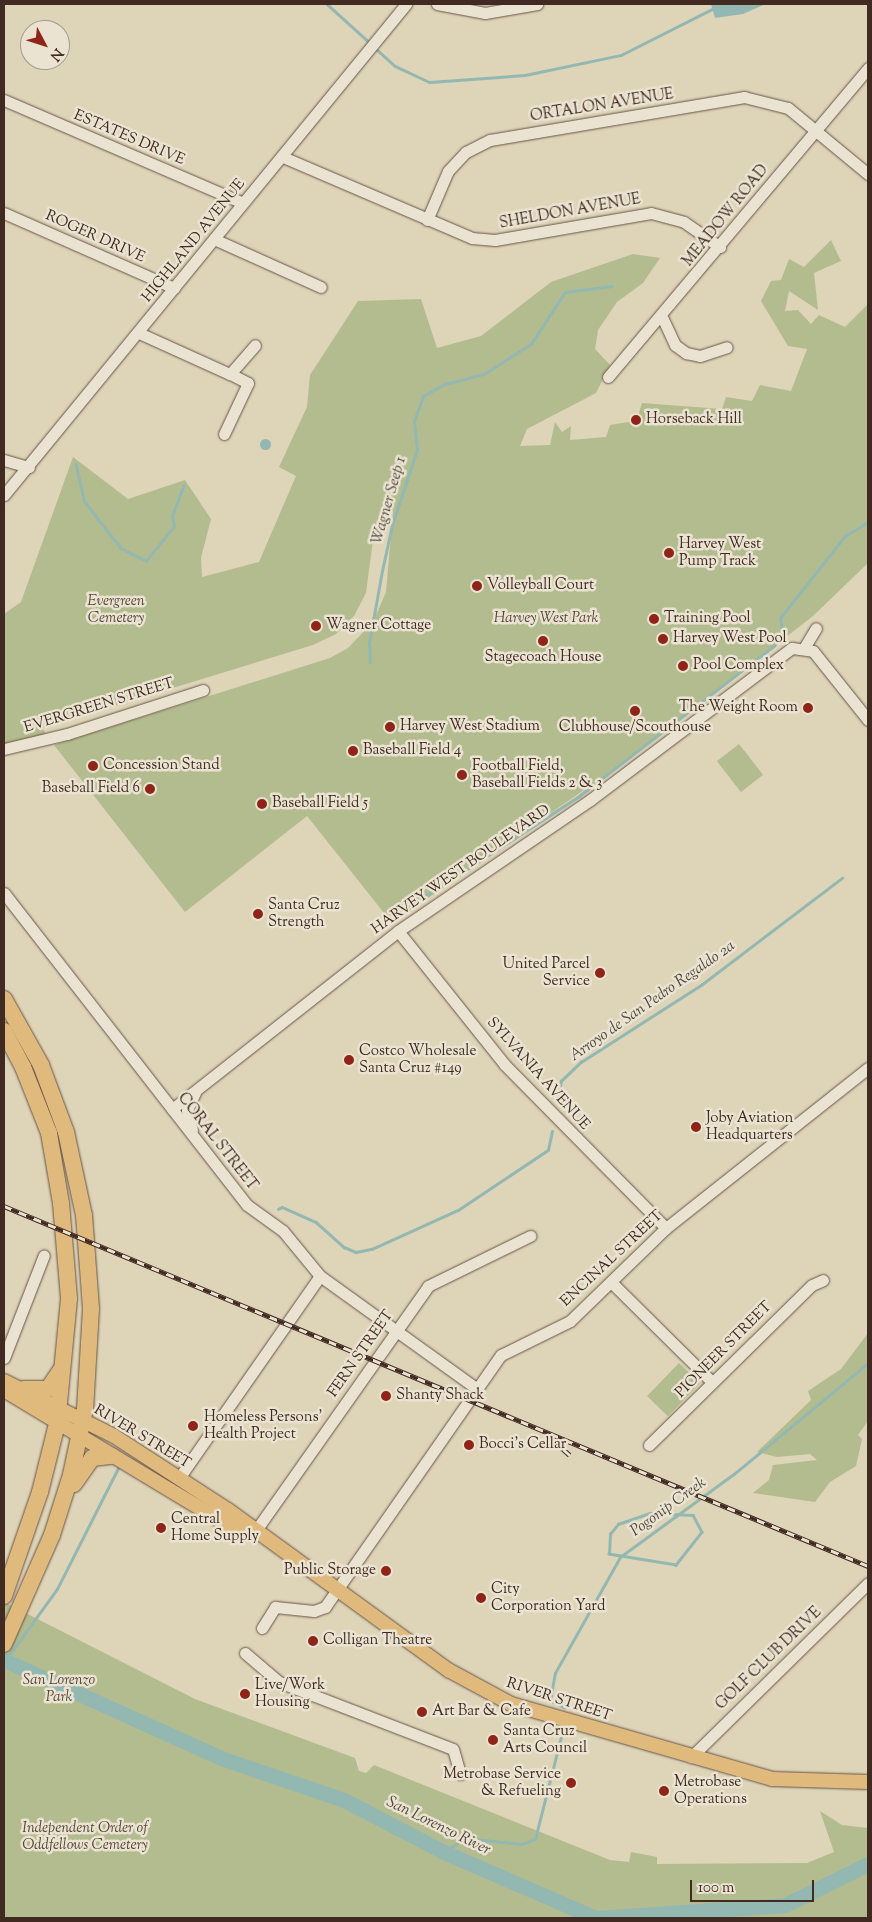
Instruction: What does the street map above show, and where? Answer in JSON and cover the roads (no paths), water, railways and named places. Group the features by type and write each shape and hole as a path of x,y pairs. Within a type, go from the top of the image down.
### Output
{"highway":[{"path":"4,999 48,1081 79,1184 91,1291 83,1419 64,1501"},
{"path":"4,1031 38,1100 56,1168 68,1272 67,1353 57,1424 40,1492 4,1596"},
{"path":"24,1389 52,1387 67,1353"},
{"path":"4,1644 17,1609 64,1501 90,1460 101,1454 112,1456"}],"main road":[{"name":"RIVER STREET","path":"4,1381 83,1419 178,1478 247,1524 254,1533 450,1672 511,1704 772,1779 868,1782"},
{"name":"RIVER STREET","path":"4,1390 80,1438 239,1532 254,1533"}],"street":[{"name":"HIGHLAND AVENUE","path":"4,495 139,333 406,4"},
{"path":"437,4 485,13 537,4"},
{"name":"MEADOW ROAD","path":"608,377 662,317 868,68"},
{"name":"ORTALON AVENUE","path":"427,220 448,170 466,152 490,140 744,97 775,102 816,130 868,174"},
{"name":"ESTATES DRIVE","path":"4,100 243,203"},
{"name":"SHELDON AVENUE","path":"283,157 472,238 495,240 651,213 684,222 720,247"},
{"name":"ROGER DRIVE","path":"4,213 174,288"},
{"path":"214,240 321,287"},
{"path":"662,317 675,345 686,353 700,356 727,347"},
{"path":"139,333 248,383 224,434"},
{"path":"230,374 254,345"},
{"path":"4,460 29,467"},
{"path":"816,628 804,648 821,658 868,720"},
{"name":"HARVEY WEST BOULEVARD","path":"172,1109 398,931 590,800 782,654 804,648"},
{"name":"EVERGREEN STREET","path":"4,749 67,734 203,690"},
{"name":"CORAL STREET","path":"4,894 247,1204 282,1231 320,1276 476,1388"},
{"name":"SYLVANIA AVENUE","path":"398,931 505,1065 666,1228"},
{"name":"ENCINAL STREET","path":"262,1628 273,1608 319,1610 336,1591 476,1388 501,1355 570,1320 666,1228 868,1068"},
{"path":"194,1136 187,1110 199,1088"},
{"name":"FERN STREET","path":"254,1533 428,1286 530,1236"},
{"path":"4,1358 44,1255"},
{"path":"178,1478 320,1276"},
{"name":"PIONEER STREET","path":"649,1445 812,1285 823,1280"},
{"path":"611,1282 712,1382"},
{"name":"GOLF CLUB DRIVE","path":"691,1757 868,1583"},
{"path":"245,1653 279,1682 453,1749 460,1774"}],"water":[{"path":"711,4 766,4 743,14 715,18"},
{"path":"265,438 271,444 265,450 259,444"},
{"name":"Training Pool","path":"652,613 656,613 660,619 656,625 652,625 648,621 648,617"}],"waterway":[{"path":"327,4 370,43"},
{"path":"374,47 395,66 430,82 525,75 621,55 714,8"},
{"name":"Wagner Seep 1","path":"370,663 369,643 382,571 392,525 417,450 414,421 423,396 445,384 484,374 531,344 565,292 612,286"},
{"path":"76,464 85,502 121,548 146,561 174,526 172,516 184,485"},
{"path":"392,918 579,796 774,646 782,632 780,618 845,536 868,522"},
{"name":"Arroyo de San Pedro Regaldo 2a","path":"558,1096 561,1081 581,1062 701,985 842,878"},
{"name":"Arroyo de San Pedro Regaldo 2a","path":"278,1209 282,1207 316,1222 344,1247 356,1252 372,1249 458,1210 548,1150 552,1131"},
{"name":"Pogonip Creek","path":"565,1708 550,1701 555,1673 620,1557 734,1474 868,1363"},
{"path":"5,1661 57,1589 119,1466"},
{"path":"650,1513 693,1515 702,1532 676,1565 609,1554 610,1534 618,1524 650,1513"},
{"name":"San Lorenzo River","path":"4,1660 221,1758 344,1800 444,1852 596,1918 785,1905 868,1864"},
{"name":"Pogonip Creek","path":"444,1852 465,1838 522,1844 535,1839 562,1733"}],"railway":[{"path":"4,1206 868,1566"},
{"path":"552,1439 570,1455"}],"place":[{"name":"Horseback Hill","path":"636,420"},
{"name":"Harvey West Pump Track","path":"669,553"},
{"name":"Volleyball Court","path":"477,586"},
{"name":"Training Pool","path":"654,619"},
{"name":"Wagner Cottage","path":"316,626"},
{"name":"Harvey West Pool","path":"663,639"},
{"name":"Stagecoach House","path":"543,641"},
{"name":"Pool Complex","path":"683,666"},
{"name":"The Weight Room","path":"808,708"},
{"name":"Clubhouse/Scouthouse","path":"635,711"},
{"name":"Harvey West Stadium","path":"390,727"},
{"name":"Baseball Field 4","path":"353,751"},
{"name":"Concession Stand","path":"93,766"},
{"name":"Football Field, Baseball Fields 2 & 3","path":"462,775"},
{"name":"Baseball Field 6","path":"150,789"},
{"name":"Baseball Field 5","path":"262,804"},
{"name":"Santa Cruz Strength","path":"258,914"},
{"name":"United Parcel Service","path":"600,973"},
{"name":"Costco Wholesale Santa Cruz #149","path":"349,1060"},
{"name":"Joby Aviation Headquarters","path":"696,1127"},
{"name":"Shanty Shack","path":"386,1396"},
{"name":"Homeless Persons' Health Project","path":"193,1426"},
{"name":"Bocci's Cellar","path":"469,1445"},
{"name":"Central Home Supply","path":"161,1528"},
{"name":"Public Storage","path":"386,1571"},
{"name":"City Corporation Yard","path":"481,1598"},
{"name":"Colligan Theatre","path":"313,1641"},
{"name":"Live/Work Housing","path":"245,1694"},
{"name":"Art Bar & Cafe","path":"422,1712"},
{"name":"Santa Cruz Arts Council","path":"493,1740"},
{"name":"Metrobase Service & Refueling","path":"571,1783"},
{"name":"Metrobase Operations","path":"664,1791"}],"park label":[{"name":"Evergreen Cemetery","path":"116,610"},
{"name":"Harvey West Park","path":"546,619"},
{"name":"San Lorenzo Park","path":"59,1688"},
{"name":"Independent Order of Oddfellows Cemetery","path":"85,1836"}]}
